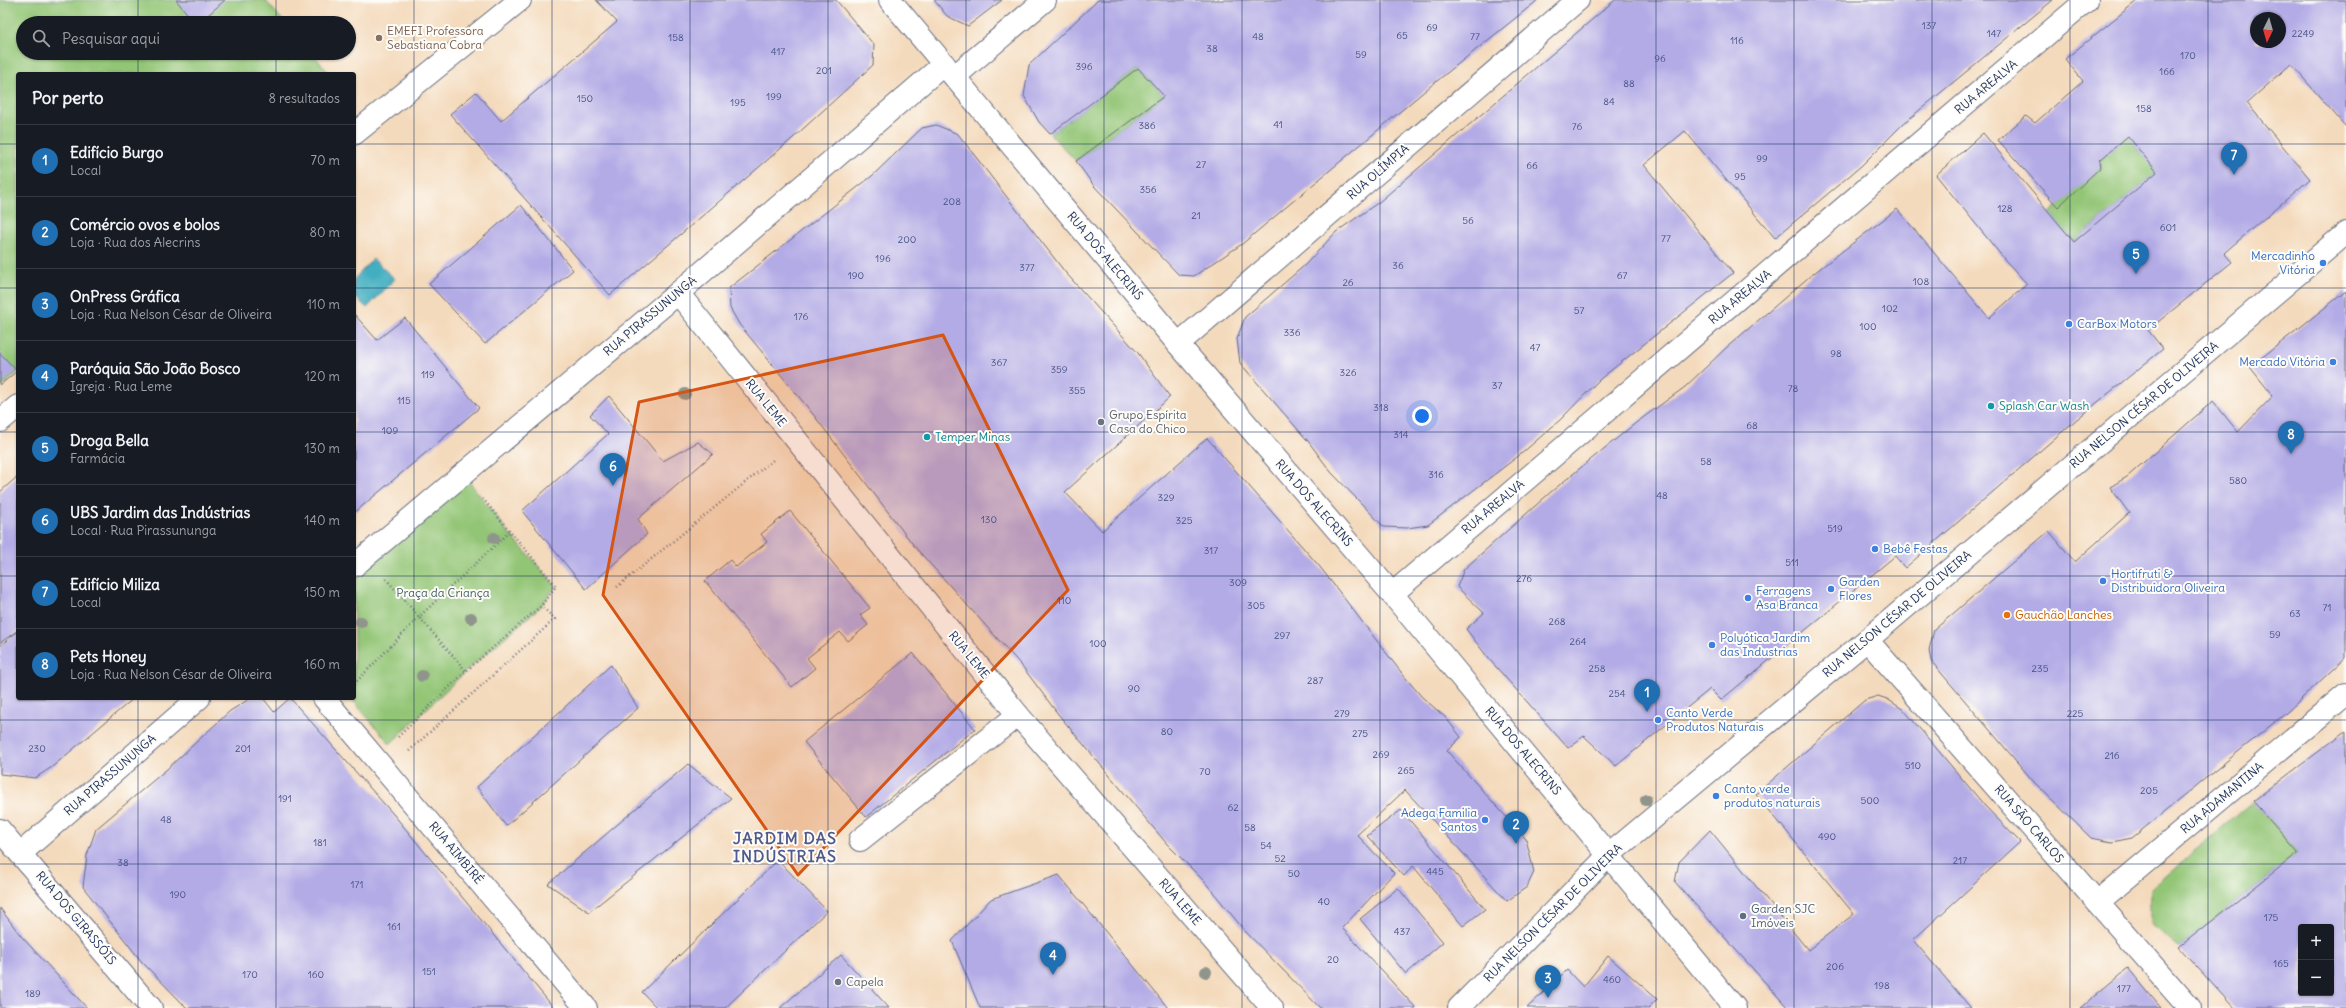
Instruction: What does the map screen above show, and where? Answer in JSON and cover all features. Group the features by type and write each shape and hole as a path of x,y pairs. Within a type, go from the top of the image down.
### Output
{"street":[{"path":"356,132 520,0"},
{"name":"RUA DOS ALECRINS","path":"890,0 1178,344 1392,594 1610,854 1736,1008"},
{"name":"RUA PIRASSUNUNGA","path":"356,564 678,293 950,70 1045,0"},
{"name":"RUA OLÍMPIA","path":"1178,344 1578,0"},
{"name":"RUA AREALVA","path":"1392,594 2087,0"},
{"name":"RUA NELSON CÉSAR DE OLIVEIRA","path":"1459,1008 1610,854 1867,640 2346,233"},
{"name":"RUA LEME","path":"678,293 1018,715 1272,1008"},
{"path":"0,421 16,408"},
{"name":"RUA SÃO CARLOS","path":"1867,640 2190,1008"},
{"name":"RUA ADAMANTINA","path":"2098,902 2346,694"},
{"name":"RUA PIRASSUNUNGA","path":"21,852 197,700"},
{"name":"RUA AIMBIRÉ","path":"326,700 387,770 586,1008"},
{"path":"860,840 1018,715"},
{"name":"RUA DOS GIRASSÓIS","path":"0,830 21,852 151,1008"}],"path":[{"path":"617,587 797,441"},
{"path":"396,739 466,671 541,606 556,586 508,532 482,498"},
{"path":"356,682 419,617 508,532"},
{"path":"384,577 466,671"},
{"path":"387,770 555,619 541,606"}],"highlighted area":[{"path":"943,335 1068,590 798,875 603,595 639,402"}],"green space":[{"path":"0,0 265,0 279,16 16,16 16,60 318,60 328,72 16,72 16,374 0,388"},
{"path":"1138,68 1164,96 1076,161 1050,134"},
{"path":"2128,136 2157,172 2074,242 2050,213 2101,167 2100,160"},
{"name":"Praça da Criança","path":"464,475 508,532 556,586 541,606 466,671 390,744 353,700 356,700 356,573"},
{"path":"2253,801 2298,853 2179,947 2151,924 2151,888"}],"water":[{"path":"373,259 395,279 367,308 356,298 356,277"}],"building":[{"path":"176,0 225,0 207,16 189,16"},
{"path":"596,0 836,0 874,45 873,65 793,138 610,295 450,114 476,92 501,121 617,22"},
{"path":"934,0 1002,0 968,26 947,16"},
{"path":"1098,0 1538,0 1427,89 1242,244 1194,276 1179,275 1094,186 1076,161 1164,96 1138,68 1050,134 1039,122 1024,96 1029,65"},
{"path":"1615,0 2053,0 1904,123 1861,166 1775,238 1685,131 1644,165 1733,273 1599,380 1561,419 1521,454 1428,525 1407,528 1384,527 1331,472 1308,441 1240,363 1237,339 1245,317 1305,265 1336,232 1379,202"},
{"path":"2138,0 2346,0 2346,127 2291,64 2247,103 2310,179 2224,253 2232,262 2148,330 2163,349 2077,419 1905,568 1895,556 1721,700 1710,689 1616,766 1584,736 1568,748 1489,659 1466,629 1484,613 1457,587 1464,569 1552,491 1637,422 1685,387 1726,348 1809,277 1897,209 1989,318 2027,284 2005,260 1936,175 1983,133 2074,242 2157,172 2128,136 2100,160 2101,167 2058,207 1998,140 2026,116 2035,123 2083,81 2065,59"},
{"path":"936,125 958,134 1065,272 1138,353 1170,397 1065,492 1102,531 1207,438 1320,567 1404,676 1422,697 1445,717 1461,737 1447,751 1526,839 1534,872 1527,887 1507,901 1405,790 1357,835 1394,873 1342,928 1416,1008 1320,1008 1245,931 1204,881 1167,844 1058,714 1022,666 915,547 809,409 739,324 730,308 729,288 872,176 922,128"},
{"path":"521,205 573,270 485,344 429,284"},
{"path":"2346,291 2346,657 2286,713 2132,838 2112,842 2091,838 2034,782 1931,661 1929,650 1934,630 2049,531 2075,562 2129,513 2110,487 2127,477 2213,401 2238,432 2273,396 2250,367"},
{"path":"356,316 377,340 405,318 479,408 356,511"},
{"path":"0,353 16,370 16,372 0,385"},
{"path":"609,396 663,461 698,442 713,454 638,519 647,534 586,589 522,511 608,434 590,415"},
{"path":"16,478 16,631 0,643 0,492"},
{"path":"790,511 870,608 860,615 868,625 848,641 840,632 807,658 815,668 792,687 705,581 730,560 736,567 767,542 761,534"},
{"path":"16,633 16,700 132,700 52,767 35,778 0,774 0,646"},
{"path":"913,653 975,729 866,817 804,742"},
{"path":"611,665 638,708 506,826 477,787"},
{"path":"1878,696 1887,699 1904,710 1985,806 2020,842 1913,940 1971,1008 1788,1008 1675,882 1679,862 1710,830 1808,950 1854,914 1756,794 1865,700"},
{"path":"248,700 265,700 274,712 288,700 292,700 394,815 554,1008 187,1008 142,962 83,887 87,855 96,829 167,769 230,711"},
{"path":"2346,731 2346,1008 2234,1008 2179,947 2298,853 2253,801"},
{"path":"688,764 731,798 589,912 548,884"},
{"path":"1401,810 1485,909 1463,926 1413,866 1404,876 1367,836"},
{"path":"778,860 827,911 725,1008 657,1008 642,992"},
{"path":"1059,875 1168,1008 980,1008 952,941 991,899"},
{"path":"1398,888 1443,942 1406,974 1360,919"},
{"path":"0,908 21,936 87,1008 0,1008"},
{"name":"Capela","path":"841,955 889,1008 780,1008"},
{"path":"1608,956 1657,999 1648,1008 1527,1008 1567,970 1583,987"},
{"path":"2128,968 2161,1008 2080,1008"}],"place":[{"name":"EMEFI Professora Sebastiana Cobra","path":"379,38"},
{"name":"Edifício Miliza","path":"2234,175"},
{"name":"Mercadinho Vitória","path":"2323,263"},
{"name":"Droga Bella","path":"2136,274"},
{"name":"CarBox Motors","path":"2069,324"},
{"name":"Mercado Vitória","path":"2333,362"},
{"name":"Splash Car Wash","path":"1991,406"},
{"name":"Grupo Espírita Casa do Chico","path":"1101,422"},
{"name":"Temper Minas","path":"927,437"},
{"name":"Pets Honey","path":"2291,454"},
{"name":"UBS Jardim das Indústrias","path":"613,486"},
{"name":"Bebê Festas","path":"1875,549"},
{"name":"Hortifruti & Distribuidora Oliveira","path":"2103,581"},
{"name":"Garden Flores","path":"1831,589"},
{"name":"Ferragens Asa Branca","path":"1748,598"},
{"name":"Gauchão Lanches","path":"2007,615"},
{"name":"Polyótica Jardim das Industrias","path":"1712,645"},
{"name":"Edifício Burgo","path":"1647,712"},
{"name":"Canto Verde Produtos Naturais","path":"1658,720"},
{"name":"Canto verde produtos naturais","path":"1716,796"},
{"name":"Adega Familia Santos","path":"1485,820"},
{"name":"Comércio ovos e bolos","path":"1516,844"},
{"name":"Garden SJC Imóveis","path":"1743,916"},
{"name":"Paróquia São João Bosco","path":"1053,975"},
{"name":"Capela","path":"838,982"},
{"name":"OnPress Gráfica","path":"1548,998"}],"district":[{"name":"JARDIM DAS INDÚSTRIAS","path":"785,847"}]}
